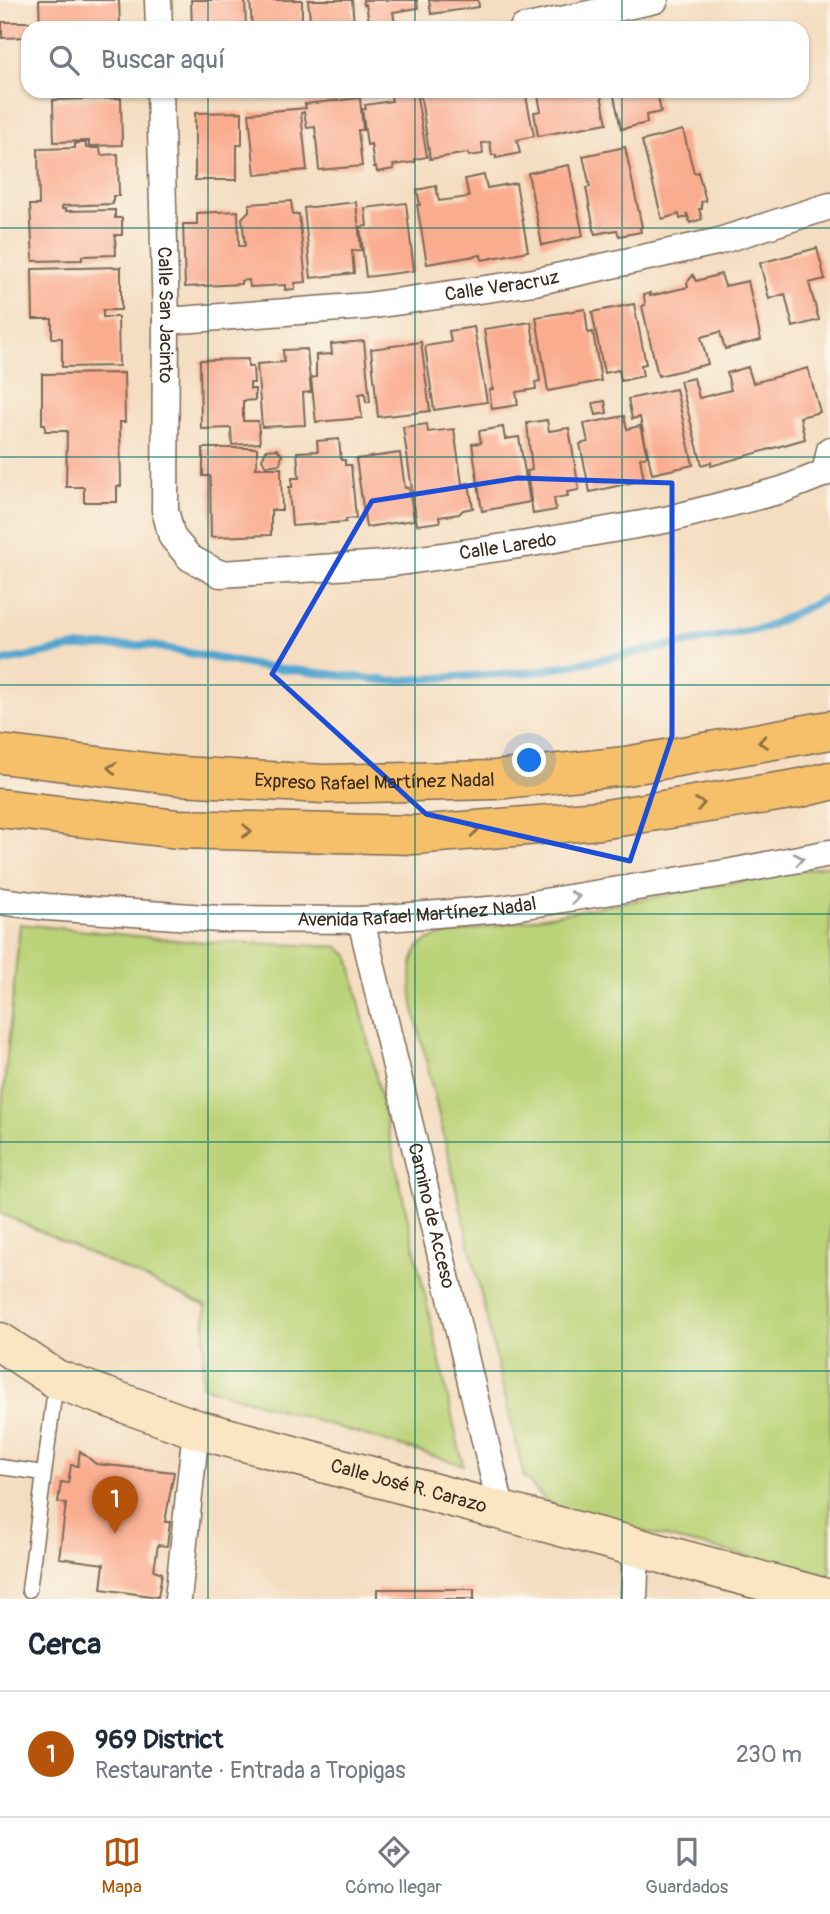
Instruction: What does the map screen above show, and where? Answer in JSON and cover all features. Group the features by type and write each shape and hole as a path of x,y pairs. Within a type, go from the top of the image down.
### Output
{"highway":[{"name":"Expreso Rafael Martínez Nadal","path":"0,754 180,776 324,784 495,780 626,766 830,730"},
{"path":"0,808 178,829 414,835 600,820 796,789 830,781"}],"street":[{"path":"158,0 159,21"},
{"path":"556,21 655,0"},
{"name":"Calle San Jacinto","path":"160,98 166,321 165,510 172,537"},
{"name":"Calle Veracruz","path":"166,321 367,306 534,282 716,242 830,206"},
{"name":"Calle Laredo","path":"172,537 190,558 220,574 386,564 665,520 782,490 825,473 830,450"},
{"name":"Avenida Rafael Martínez Nadal","path":"0,901 47,907 220,919 361,920 501,909 731,872 830,853"},
{"name":"Camino de Acceso","path":"361,920 502,1512"},
{"name":"Calle José R. Carazo","path":"0,1342 56,1379 196,1429 830,1599"},
{"path":"178,1599 196,1429"},
{"path":"634,1599 636,1547"}],"lane":[{"path":"29,1590 56,1379"},
{"path":"0,1467 44,1474"}],"highlighted area":[{"path":"518,478 672,483 672,736 630,861 426,814 272,674 372,501"}],"green space":[{"path":"830,865 830,1575 583,1518 547,1502 524,1477 413,1005 411,975 415,953 419,947 439,936"},
{"path":"20,924 184,941 330,946 338,947 349,956 463,1465 202,1386 206,1306 0,1213 0,1128"}],"building":[{"path":"39,0 119,0 120,21 40,21"},
{"path":"191,0 245,0 246,21 192,21"},
{"path":"250,0 302,0 302,21 252,21"},
{"path":"308,0 352,0 354,21 310,21"},
{"path":"363,0 417,0 418,8 393,12 394,21 369,21 366,4 364,5"},
{"path":"429,0 478,0 479,7 431,14"},
{"path":"2,22 21,22 21,37 2,38"},
{"path":"121,98 122,145 89,146 89,141 54,142 53,100"},
{"path":"360,98 363,130 358,130 362,166 319,170 315,127 307,128 304,112 301,113 307,170 255,175 249,113 306,108 305,104"},
{"path":"391,98 417,98 427,157 415,159 415,162 393,165 394,169 377,172 371,144 367,145 362,109 366,109 365,105 392,101"},
{"path":"421,98 526,98 534,136 517,140 520,153 496,158 496,155 492,155 490,142 482,143 483,154 469,156 468,153 430,159"},
{"path":"538,98 602,98 607,123 538,136 534,112 541,111"},
{"path":"614,98 658,98 661,112 646,115 647,123 621,129"},
{"path":"242,112 242,145 237,145 237,180 195,180 195,113"},
{"path":"683,130 694,173 698,172 706,201 701,202 702,209 699,209 702,219 690,223 687,213 687,217 680,219 679,214 662,219 642,141"},
{"path":"75,143 86,143 86,148 100,148 101,155 118,154 119,196 113,196 113,204 62,206 66,211 115,210 115,218 122,218 122,235 115,235 116,255 82,256 82,260 33,261 30,205 39,205 38,149 75,148"},
{"path":"625,147 641,232 619,236 617,230 595,234 586,188 590,187 583,156"},
{"path":"569,165 583,236 542,245 528,173"},
{"path":"484,175 487,188 516,183 528,251 482,260 481,255 427,264 417,190 436,186 439,201 469,197 465,179"},
{"path":"291,201 293,215 299,214 306,282 295,283 295,289 285,290 285,285 250,287 249,280 241,281 241,284 185,287 183,224 197,224 197,213 238,211 239,246 245,246 242,218 249,211 249,204"},
{"path":"356,202 361,250 352,251 354,273 311,278 304,208"},
{"path":"406,203 414,271 366,277 360,227 367,226 365,208"},
{"path":"817,248 825,279 809,283 819,320 793,327 785,294 769,299 760,263"},
{"path":"121,267 121,310 103,310 103,317 118,317 119,366 62,367 62,338 52,338 52,319 33,319 32,269"},
{"path":"721,274 725,286 748,281 761,340 725,349 720,332 701,337 708,364 658,376 642,306 645,305 644,295 688,287 687,283 693,275 696,281"},
{"path":"634,304 646,364 641,365 643,376 621,381 619,370 604,373 592,312"},
{"path":"585,309 588,333 593,332 601,381 548,391 536,317"},
{"path":"531,322 540,381 535,382 536,389 516,392 518,405 492,409 489,390 493,389 484,329"},
{"path":"474,327 487,402 434,410 425,346 451,342 449,331"},
{"path":"364,341 370,402 366,402 365,393 359,394 362,418 316,422 311,378 316,377 316,355 332,354 331,344"},
{"path":"421,342 430,411 378,417 371,349"},
{"path":"307,349 311,392 303,393 305,425 262,427 257,364 284,362 283,350"},
{"path":"248,359 248,367 253,367 254,383 250,383 250,389 255,389 255,400 243,401 243,421 258,421 260,443 232,445 231,428 201,429 200,360"},
{"path":"748,367 753,383 808,368 820,412 800,417 805,439 711,466 711,462 702,465 680,381 694,378 699,398 731,390 727,373"},
{"path":"124,373 125,422 120,422 121,486 117,487 117,502 84,502 84,487 66,487 67,431 45,431 45,424 42,424 42,374"},
{"path":"676,389 693,465 652,474 640,417 632,419 628,399"},
{"path":"605,401 607,413 596,415 593,403"},
{"path":"624,416 627,429 640,426 647,456 640,458 644,480 590,492 580,444 588,442 584,424"},
{"path":"547,420 549,431 569,428 579,490 567,492 568,496 554,498 556,510 533,514 527,471 532,470 527,423"},
{"path":"427,424 428,432 454,429 462,484 469,483 473,508 463,510 459,514 439,517 440,522 417,525 403,427"},
{"path":"503,427 505,439 519,437 530,502 482,511 472,444 481,443 479,431"},
{"path":"339,439 341,460 345,460 345,465 351,465 356,518 346,519 346,522 292,526 289,487 292,487 292,478 299,478 297,452 318,451 317,441"},
{"path":"203,448 257,448 255,468 281,468 282,510 271,510 271,535 211,537 210,476 203,476"},
{"path":"277,449 282,455 280,464 266,466 262,459 266,450"},
{"path":"400,453 405,488 409,488 414,520 366,527 356,459"},
{"path":"80,1451 96,1464 174,1472 165,1522 170,1522 167,1546 158,1545 154,1570 162,1573 158,1597 101,1589 104,1564 59,1558 66,1504 58,1502 61,1482 68,1483 71,1465 78,1466"},
{"path":"377,1589 474,1589 474,1599 377,1599"}],"waterway":[{"path":"0,662 75,647 148,645 257,666 390,681 534,672 764,628 830,596"}],"place":[{"name":"969 District","path":"115,1534"}]}
